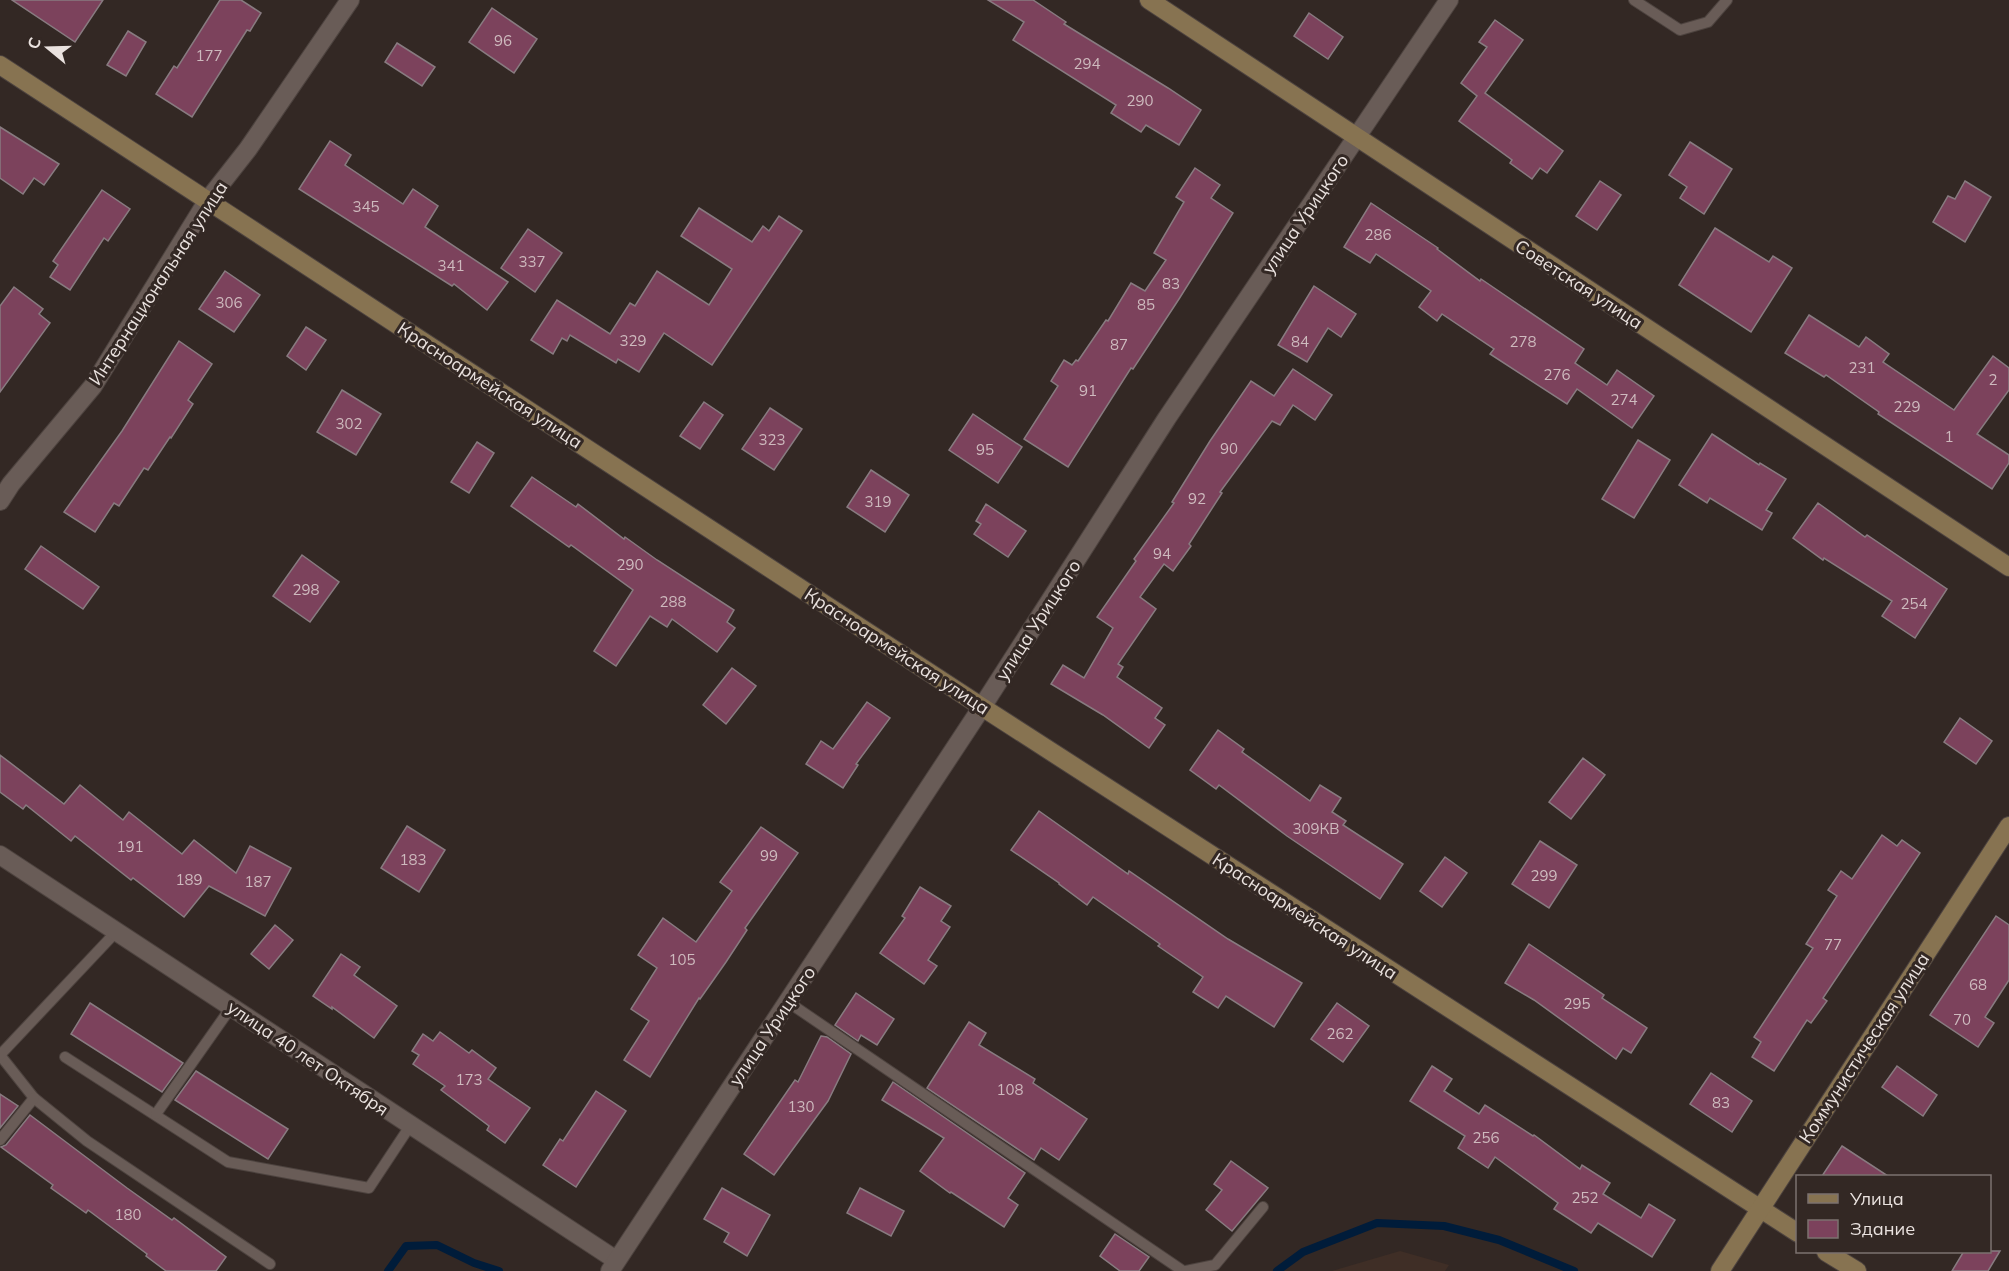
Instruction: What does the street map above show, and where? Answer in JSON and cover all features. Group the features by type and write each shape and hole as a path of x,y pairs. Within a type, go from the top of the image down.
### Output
{"street":[{"name":"Интернациональная улица","path":"0,501 6,480 93,386 208,200 248,149 350,0"},
{"name":"Советская улица","path":"1149,0 2009,567"},
{"name":"улица Урицкого","path":"613,1266 982,707 1167,417 1449,0"},
{"name":"Красноармейская улица","path":"0,64 982,707 1796,1232"},
{"name":"Коммунистическая улица","path":"1720,1271 2009,826"},
{"name":"улица 40 лет Октября","path":"0,855 116,933 232,1006 613,1266"},
{"path":"1830,1253 1857,1271"}],"lane":[{"path":"1634,0 1680,30 1708,22 1727,0"},
{"path":"116,933 0,1055 34,1098 87,1141 270,1264"},
{"path":"788,1002 1184,1271 1215,1265 1263,1207"},
{"path":"156,1114 232,1006"},
{"path":"65,1057 228,1162 369,1188 410,1126"},
{"path":"0,1140 34,1098"}],"shaded area":[{"path":"1400,1251 1449,1265 1445,1271 1332,1271"}],"building":[{"path":"12,0 103,0 75,42"},
{"path":"220,0 241,0 261,13 250,31 247,30 192,117 156,94 174,66 177,68"},
{"path":"988,0 1033,0 1066,22 1064,24 1201,110 1179,145 1146,125 1141,132 1111,113 1116,105 1013,40 1024,22"},
{"path":"492,8 537,39 514,73 469,42"},
{"path":"1309,13 1343,37 1328,59 1294,36"},
{"path":"1495,20 1523,40 1485,93 1563,151 1547,173 1540,168 1532,179 1510,163 1512,160 1459,121 1477,96 1461,83 1487,47 1479,42"},
{"path":"128,31 146,42 126,76 107,65"},
{"path":"397,43 435,67 422,86 385,62"},
{"path":"0,127 59,164 44,185 34,178 23,194 0,178"},
{"path":"330,141 351,155 345,165 403,204 413,189 438,206 425,227 508,282 487,310 454,284 452,286 299,189"},
{"path":"1690,142 1732,169 1704,214 1680,198 1687,187 1669,175"},
{"path":"1195,168 1220,185 1211,198 1233,213 1068,467 1024,439 1058,386 1051,381 1064,360 1072,365 1076,360 1078,361 1106,320 1108,321 1131,283 1145,291 1166,260 1154,253 1184,202 1176,197"},
{"path":"1600,181 1621,195 1597,230 1576,216"},
{"path":"1965,181 1991,197 1965,242 1933,222 1948,196 1955,199"},
{"path":"102,190 130,209 108,241 104,238 70,290 50,277 58,265 53,261"},
{"path":"1371,203 1438,248 1480,281 1481,279 1584,349 1575,363 1607,385 1617,370 1654,396 1632,428 1577,389 1567,404 1490,354 1494,349 1442,314 1437,321 1419,307 1431,291 1376,254 1370,263 1344,247"},
{"path":"699,208 752,242 763,226 769,231 779,216 802,231 712,365 664,333 639,372 618,359 616,363 570,335 567,341 562,338 553,354 531,340 557,300 610,334 630,303 635,306 657,271 709,305 732,269 681,236"},
{"path":"1715,228 1769,262 1773,256 1792,268 1751,332 1679,285"},
{"path":"528,229 562,253 535,292 501,268"},
{"path":"225,271 260,295 234,332 199,309"},
{"path":"1314,286 1356,314 1341,337 1328,328 1307,362 1278,345"},
{"path":"14,287 43,309 39,314 50,323 0,392 0,306"},
{"path":"1809,315 1859,347 1866,337 1889,354 1883,362 1954,410 1993,356 2009,368 2009,390 1977,434 2009,455 2009,463 1992,489 1878,414 1879,412 1826,375 1824,377 1785,353"},
{"path":"306,327 326,340 306,370 287,356"},
{"path":"179,341 212,364 188,400 193,404 171,438 148,470 144,468 119,506 114,503 95,532 64,512 122,431"},
{"path":"1293,369 1332,395 1315,420 1293,405 1280,425 1272,421 1220,492 1222,493 1189,544 1191,546 1173,571 1164,564 1140,597 1156,609 1118,664 1123,667 1117,677 1162,708 1155,718 1165,725 1149,748 1103,715 1051,684 1063,665 1084,678 1113,628 1097,617 1136,561 1134,559 1174,503 1172,502 1210,441 1251,381 1274,396"},
{"path":"342,390 381,414 356,455 317,432"},
{"path":"704,402 723,415 700,449 680,436"},
{"path":"770,408 802,429 774,470 742,449"},
{"path":"973,414 1022,447 998,483 949,450"},
{"path":"1712,434 1759,465 1760,463 1786,479 1766,510 1772,513 1762,530 1710,498 1707,503 1679,485"},
{"path":"1638,440 1670,460 1634,518 1602,499"},
{"path":"477,442 494,453 469,493 451,482"},
{"path":"871,470 909,495 885,532 847,507"},
{"path":"532,477 576,507 578,504 624,539 625,537 734,610 727,622 735,628 717,652 672,619 667,627 650,616 616,666 594,651 633,590 571,545 569,547 511,506"},
{"path":"1818,503 1865,537 1867,535 1947,589 1915,638 1882,616 1892,601 1824,558 1823,560 1793,538"},
{"path":"986,504 1026,531 1008,557 974,534 981,524 976,521"},
{"path":"41,546 99,587 83,609 25,569"},
{"path":"302,555 339,582 310,622 273,596"},
{"path":"732,668 756,686 726,724 703,705"},
{"path":"867,702 890,718 856,764 858,765 843,788 806,764 821,741 833,749"},
{"path":"1960,718 1992,741 1976,764 1944,742"},
{"path":"1218,730 1244,749 1242,752 1310,801 1320,785 1341,798 1332,812 1346,821 1343,825 1403,864 1380,899 1287,836 1219,785 1216,789 1190,770"},
{"path":"0,755 64,804 80,785 123,820 129,812 182,854 194,840 236,873 250,846 291,868 265,916 209,886 184,917 133,878 131,880 75,836 71,841 26,805 23,809 0,792"},
{"path":"1583,758 1605,775 1571,819 1549,802"},
{"path":"1039,811 1128,874 1129,871 1228,939 1302,983 1274,1027 1226,996 1218,1008 1193,992 1203,977 1093,897 1087,905 1011,850"},
{"path":"407,826 445,850 419,892 381,868"},
{"path":"761,827 798,853 745,928 747,930 699,998 650,1077 624,1060 649,1021 631,1009 657,968 638,955 663,918 696,942 732,891 720,882"},
{"path":"1882,835 1897,846 1902,840 1920,853 1823,998 1827,1001 1811,1023 1807,1020 1774,1071 1752,1057 1761,1042 1754,1037 1813,948 1806,944 1837,896 1828,890 1841,871 1852,879"},
{"path":"1540,841 1577,865 1549,908 1512,884"},
{"path":"1445,857 1467,873 1442,907 1420,891"},
{"path":"920,887 951,906 941,921 950,927 928,960 937,966 924,984 880,953 905,918 902,916"},
{"path":"1996,916 2009,925 2009,980 1985,1017 1994,1023 1978,1047 1930,1015"},
{"path":"275,925 293,940 269,969 251,954"},
{"path":"1529,944 1604,995 1602,998 1647,1028 1631,1053 1623,1048 1616,1059 1534,1000 1505,983"},
{"path":"341,954 360,967 354,975 397,1006 374,1038 313,996"},
{"path":"856,993 894,1019 877,1045 861,1035 858,1041 835,1025"},
{"path":"90,1003 183,1063 162,1092 71,1034"},
{"path":"1337,1003 1369,1026 1343,1062 1311,1039"},
{"path":"969,1022 986,1033 979,1045 1035,1079 1033,1083 1087,1119 1059,1160 1041,1148 1034,1160 927,1088"},
{"path":"440,1032 469,1053 472,1050 496,1068 488,1079 530,1108 505,1143 487,1130 489,1126 441,1090 445,1086 413,1064 419,1055 412,1051 423,1034 433,1041"},
{"path":"821,1036 827,1037 851,1054 828,1101 774,1175 744,1154 795,1080 798,1082"},
{"path":"1432,1066 1452,1079 1444,1091 1479,1114 1485,1105 1534,1135 1580,1169 1582,1165 1610,1183 1603,1194 1641,1218 1649,1204 1675,1220 1652,1257 1598,1223 1591,1233 1554,1209 1558,1203 1495,1157 1488,1168 1458,1148 1465,1136 1410,1101"},
{"path":"1897,1066 1937,1095 1923,1116 1882,1087"},
{"path":"196,1071 288,1129 268,1159 175,1100"},
{"path":"1711,1073 1752,1101 1732,1132 1690,1104"},
{"path":"893,1082 1025,1173 1008,1198 1018,1205 1004,1227 920,1171 944,1138 882,1100"},
{"path":"596,1091 626,1111 576,1187 543,1165 560,1139 563,1141"},
{"path":"0,1094 18,1106 0,1128"},
{"path":"30,1115 127,1188 172,1220 174,1218 226,1257 216,1271 166,1271 88,1210 86,1213 51,1188 53,1185 1,1147 6,1145"},
{"path":"1842,1146 1886,1175 1823,1175"},
{"path":"1231,1161 1268,1188 1232,1231 1206,1210 1222,1190 1214,1184"},
{"path":"722,1188 770,1215 747,1256 724,1242 729,1233 704,1219"},
{"path":"860,1188 904,1211 891,1236 847,1213"},
{"path":"1115,1234 1149,1257 1139,1271 1120,1271 1100,1256"},
{"path":"2000,1251 1988,1271 1952,1271 1963,1253"}],"waterway":[{"path":"1277,1271 1303,1252 1377,1223 1444,1226 1499,1240 1574,1271"},
{"path":"388,1271 406,1246 437,1245 474,1263 499,1271"}]}
